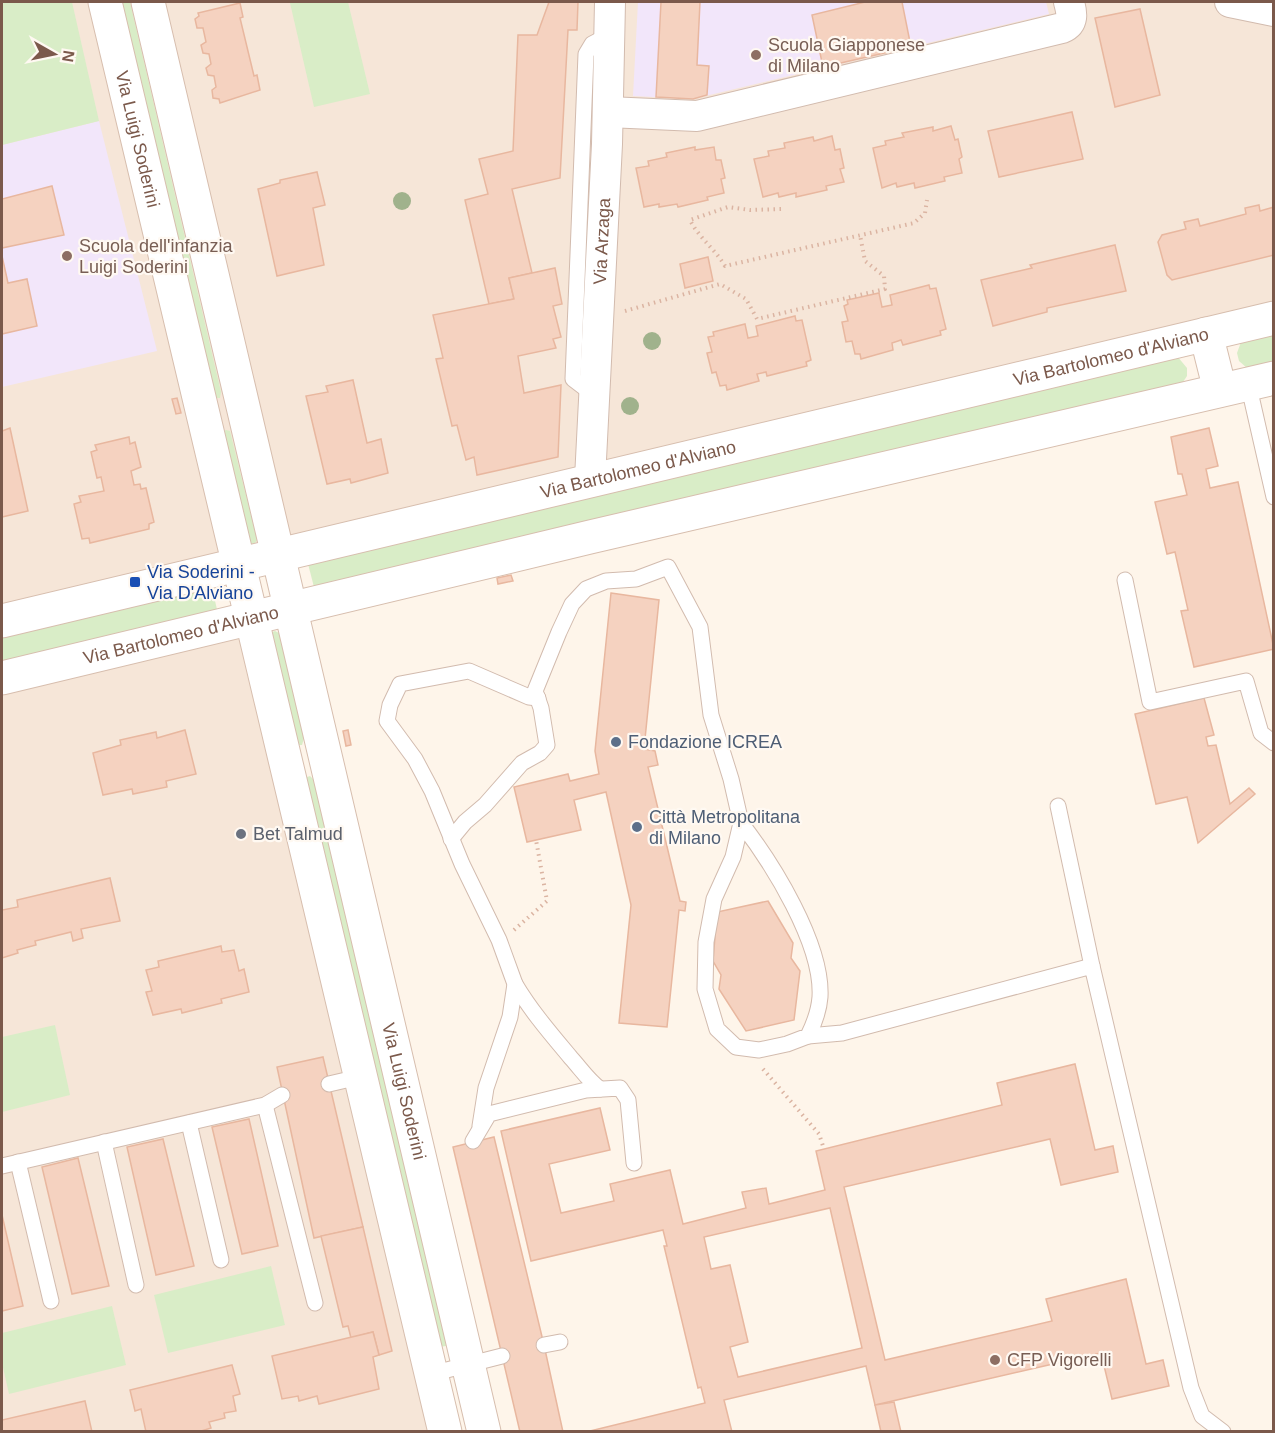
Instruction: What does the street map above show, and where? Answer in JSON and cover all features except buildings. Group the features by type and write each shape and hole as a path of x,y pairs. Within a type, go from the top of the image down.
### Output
{"street":[{"name":"Via Luigi Soderini","path":"105,2 221,411 279,555 484,1431"},
{"name":"Via Luigi Soderini","path":"148,2 221,411 239,564 285,761 344,1080 431,1374 445,1431"},
{"name":"Via Arzaga","path":"590,480 608,112 610,2"},
{"path":"608,112 697,116 1062,28 1067,26 1071,20 1069,2"},
{"path":"1230,2 1274,11"},
{"name":"Via Bartolomeo d'Alviano","path":"2,621 1274,318"},
{"path":"1206,334 1247,384"},
{"name":"Via Bartolomeo d'Alviano","path":"2,678 1247,384"}],"lane":[{"path":"594,394 573,379 586,54 592,44 609,35"},
{"path":"1247,384 1274,497"},
{"path":"451,839 465,822 486,805 522,763 540,753 547,745 535,691 572,604 586,589 606,581 636,579 668,562 700,627 711,715 732,779 741,823 733,857 714,899 706,942 705,989 717,1029 736,1047 759,1050 808,1036 842,1033 1092,966"},
{"path":"1125,580 1150,702 1246,681 1261,733 1274,743"},
{"path":"538,699 469,671 400,684 390,705 387,722 415,759 432,791 451,839 499,940 515,984 540,1022 589,1081 600,1089"},
{"path":"285,761 324,750"},
{"path":"1058,806 1092,966 1191,1388 1202,1416 1223,1431"},
{"path":"741,823 755,842 805,930 817,969 820,996 814,1023 808,1036"},
{"path":"480,1126 486,1088 510,1017 515,984"},
{"path":"473,1142 480,1126 489,1114 586,1090 620,1088 628,1100 634,1162"},
{"path":"2,1166 265,1105 282,1095"},
{"path":"265,1105 315,1303"},
{"path":"189,1123 221,1260"},
{"path":"104,1142 136,1285"},
{"path":"18,1162 51,1301"},
{"path":"544,1346 560,1342"},
{"path":"431,1374 502,1356"}],"path":[{"path":"781,209 750,210 728,207 690,220 697,233 719,255 725,266 914,223 925,213 927,200"},
{"path":"620,312 720,284 746,299 757,319 885,289 884,276 865,261 860,235"},
{"path":"499,940 520,926 547,901 536,840"},
{"path":"745,1048 819,1134 824,1149"}],"shaded area":[{"path":"2,2 1273,2 1273,309 2,611"},
{"name":"Scuola Giapponese di Milano","path":"638,2 1046,2 1049,14 693,99 633,96"},
{"name":"Scuola dell'infanzia Luigi Soderini","path":"99,121 157,351 2,387 2,145"},
{"path":"246,629 438,1431 2,1431 2,686"}],"green space":[{"path":"2,2 72,2 99,121 2,145"},
{"path":"118,2 130,2 221,392 220,398 214,398"},
{"path":"348,2 370,94 314,107 290,3"},
{"path":"1273,332 1273,365 1247,368 1239,361 1237,353 1241,342"},
{"path":"1177,356 1187,368 1187,376 1181,385 315,591 307,560"},
{"path":"230,431 257,540 255,543 249,544 222,432"},
{"path":"211,583 218,614 2,665 2,633"},
{"path":"275,631 279,633 304,738 302,745 296,745 269,633"},
{"path":"310,776 314,780 446,1346 439,1347 304,778"},
{"path":"55,1025 70,1095 2,1112 2,1037"},
{"path":"271,1266 285,1325 168,1353 154,1295"},
{"path":"112,1306 126,1365 9,1394 2,1363 2,1333"}],"place":[{"name":"Scuola Giapponese di Milano","path":"756,55"},
{"name":"Scuola dell'infanzia Luigi Soderini","path":"67,256"},
{"name":"Via Soderini - Via D'Alviano","path":"135,582"},
{"name":"Fondazione ICREA","path":"616,742"},
{"name":"Città Metropolitana di Milano","path":"637,827"},
{"name":"Bet Talmud","path":"241,834"},
{"name":"CFP Vigorelli","path":"995,1360"}]}
